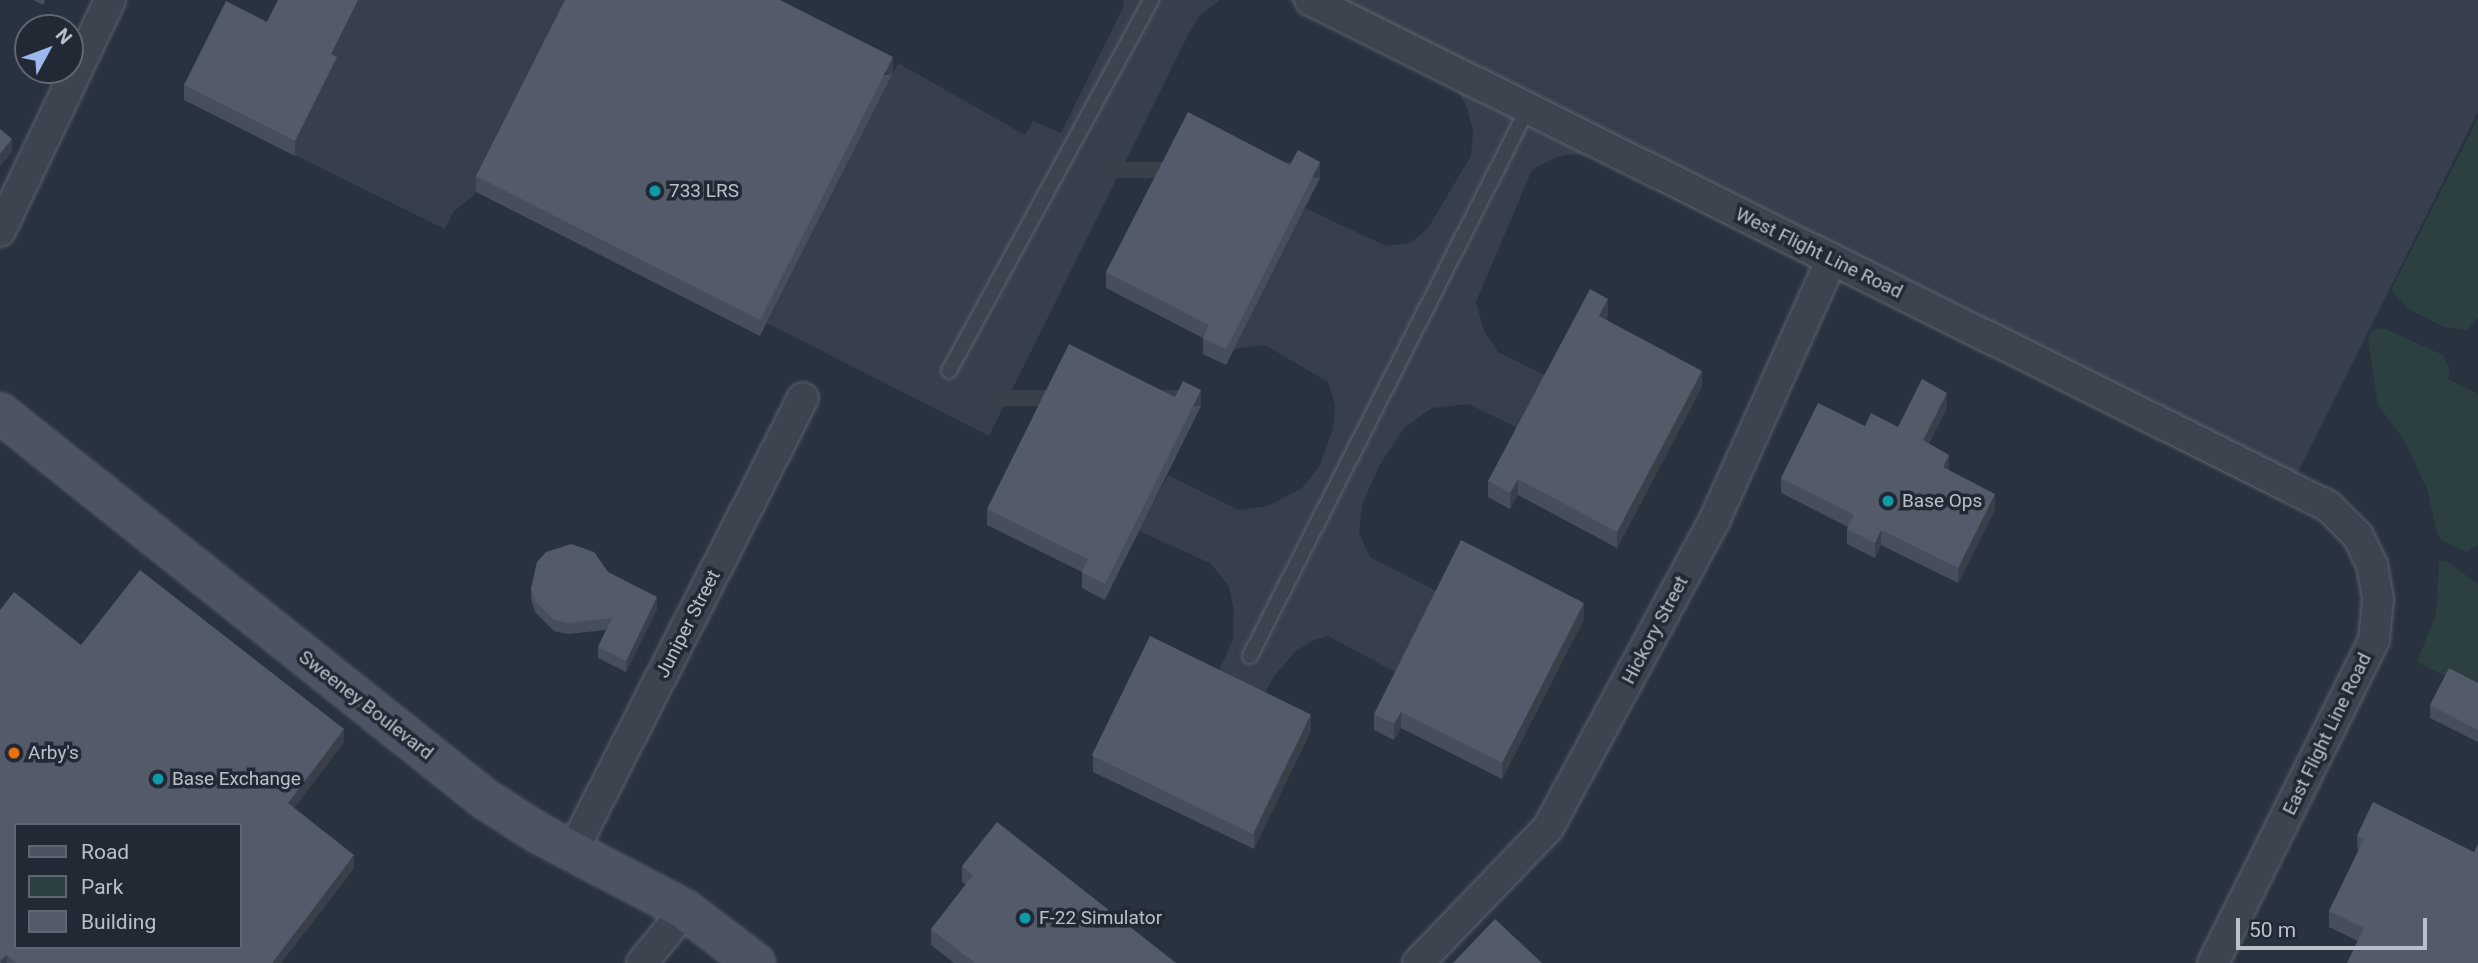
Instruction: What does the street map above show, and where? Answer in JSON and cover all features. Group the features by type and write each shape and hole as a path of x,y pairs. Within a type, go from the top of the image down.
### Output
{"main road":[{"name":"Sweeney Boulevard","path":"0,413 485,799 520,822 685,910 755,963"}],"street":[{"path":"0,230 110,0"},
{"name":"West Flight Line Road","path":"1310,0 2328,506"},
{"name":"Hickory Street","path":"1418,963 1548,828 1714,519 1832,259"},
{"name":"Juniper Street","path":"573,850 803,398"},
{"name":"East Flight Line Road","path":"2213,963 2374,640 2378,599 2372,565 2358,536 2328,506"},
{"path":"642,963 685,910"}],"lane":[{"path":"949,371 1151,0"},
{"path":"1250,656 1528,108"}],"shaded area":[{"path":"327,0 573,0 474,195 454,211 445,229 258,137"},
{"path":"1123,0 1220,0 1200,15 1188,35 989,436 767,323 898,63 1025,135 1033,121 1061,133 1124,6"},
{"path":"1287,0 2478,0 2478,112 2283,502 1586,154 1564,155 1548,161 1532,170 1476,302 1484,331 1498,352 1551,378 1524,431 1468,404 1432,408 1404,428 1379,466 1362,505 1359,533 1370,557 1442,594 1401,675 1328,636 1314,640 1296,651 1275,675 1258,705 1214,683 1233,639 1234,612 1229,586 1210,563 1139,531 1168,475 1239,510 1268,506 1301,489 1319,467 1333,429 1335,405 1328,382 1265,345 1234,349 1305,208 1386,246 1411,243 1428,228 1471,156 1473,131 1467,108 1457,88"}],"green space":[{"path":"2478,118 2478,318 2467,330 2444,327 2408,309 2391,290"},
{"path":"2383,328 2443,355 2450,369 2448,379 2478,394 2478,545 2467,552 2442,541 2437,533 2427,489 2405,442 2378,405 2368,340 2372,330"},
{"path":"2439,561 2447,561 2478,584 2478,693 2417,662 2436,614"}],"building":[{"path":"278,0 358,0 331,54 337,57 295,141 184,85 226,1 267,22"},
{"name":"733 LRS","path":"565,0 780,0 893,57 760,320 476,176"},
{"path":"1188,112 1290,165 1298,150 1320,162 1226,349 1203,338 1209,325 1106,272"},
{"path":"0,129 12,139 0,154"},
{"path":"1590,289 1608,299 1599,316 1702,371 1617,532 1518,479 1510,493 1488,481"},
{"path":"1069,344 1175,397 1183,381 1201,390 1105,584 1082,572 1088,559 987,509"},
{"name":"Base Ops","path":"1922,379 1947,393 1923,440 1949,455 1943,467 1995,494 1958,568 1881,530 1875,543 1847,529 1854,515 1781,478 1818,403 1865,426 1871,413 1898,427"},
{"path":"1461,540 1584,603 1502,763 1401,712 1394,724 1374,714"},
{"path":"571,544 594,552 608,572 657,597 626,661 598,647 612,618 568,623 554,620 535,601 531,588 537,562 546,552"},
{"name":"Base Exchange","path":"140,570 344,729 288,803 354,855 272,963 17,963 7,955 0,959 0,610 14,592 81,645"},
{"path":"1150,636 1311,714 1253,834 1092,756"},
{"path":"2449,668 2478,683 2478,730 2430,705"},
{"path":"2373,802 2474,852 2478,844 2478,963 2347,963 2364,928 2329,911 2364,839 2357,836"},
{"name":"F-22 Simulator","path":"997,822 1176,963 975,963 931,929 973,875 962,866"},
{"path":"1495,919 1542,963 1453,963"}],"place":[{"name":"733 LRS","path":"655,191"},
{"name":"Base Ops","path":"1888,501"},
{"name":"Arby's","path":"14,753"},
{"name":"Base Exchange","path":"158,779"},
{"name":"F-22 Simulator","path":"1025,918"}]}
